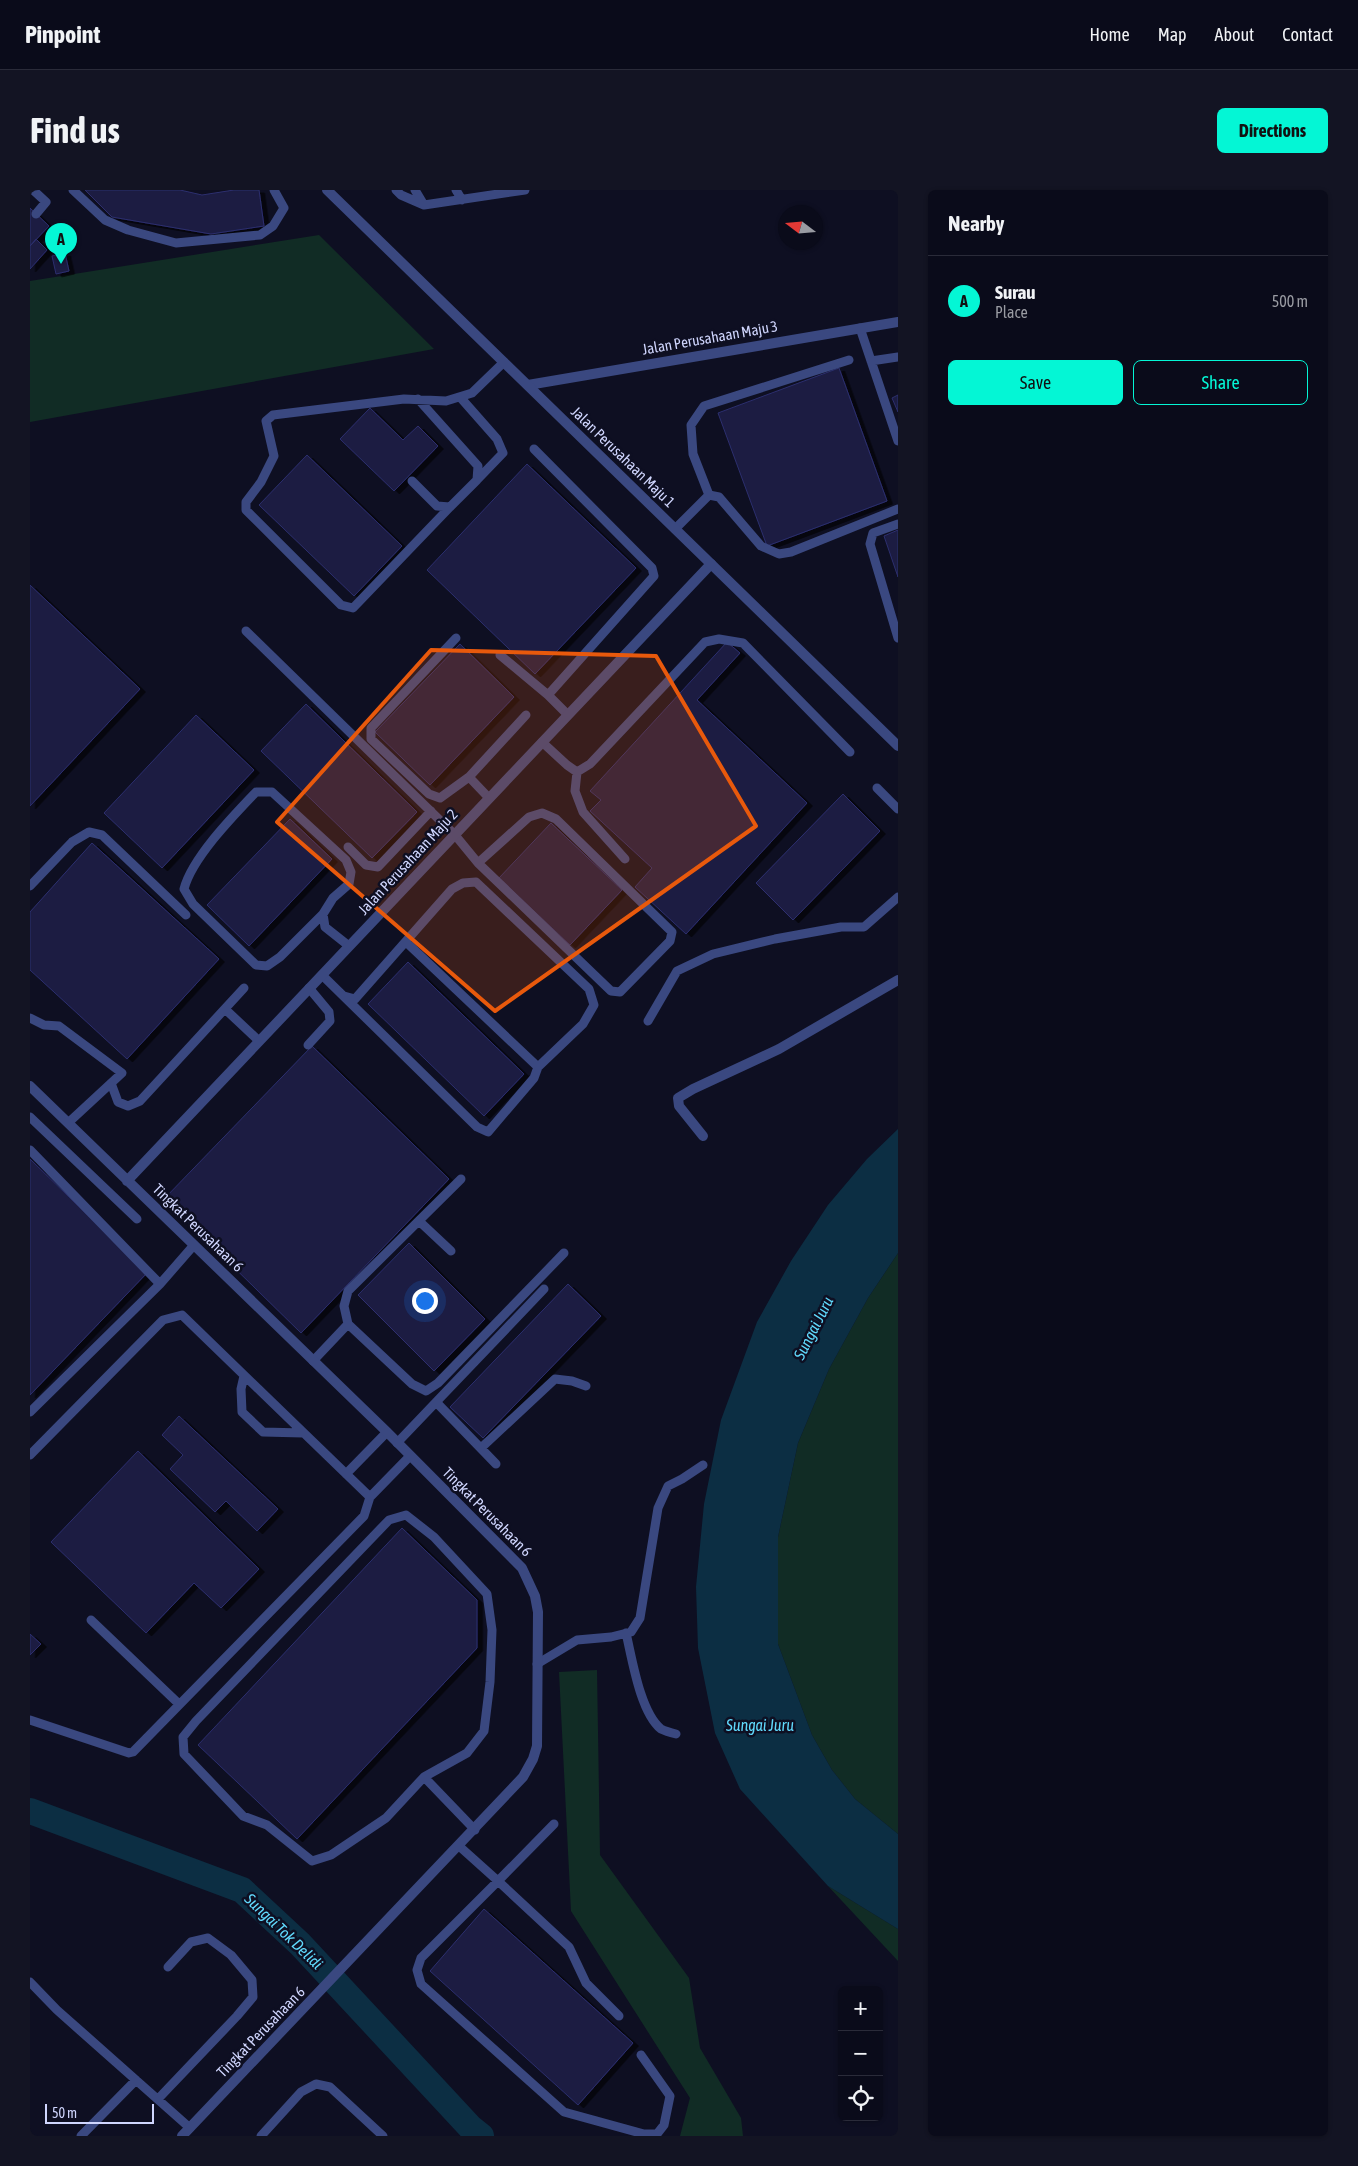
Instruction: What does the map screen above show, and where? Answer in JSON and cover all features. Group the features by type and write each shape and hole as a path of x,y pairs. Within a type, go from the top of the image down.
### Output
{"street":[{"name":"Jalan Perusahaan Maju 1","path":"327,190 898,745"},
{"name":"Jalan Perusahaan Maju 3","path":"528,386 898,322"},
{"name":"Jalan Perusahaan Maju 2","path":"127,1180 711,564"},
{"path":"703,1136 679,1106 678,1098 693,1089 779,1049 898,980"},
{"name":"Tingkat Perusahaan 6","path":"30,1086 386,1432 522,1568 536,1596 538,1612 537,1746 533,1759 518,1785 182,2136"}],"lane":[{"path":"33,190 46,202 36,214"},
{"path":"73,190 105,220 128,230 176,243 260,235 273,226 284,208 274,190"},
{"path":"396,190 401,195 424,205 526,190"},
{"path":"415,190 424,205"},
{"path":"456,190 462,200"},
{"path":"860,328 898,441"},
{"path":"871,361 898,357"},
{"path":"709,495 693,454 691,425 704,406 849,360"},
{"path":"460,396 497,439 503,453 353,608 341,606 246,510 246,502 261,482 274,456 266,421 273,415 404,399 446,401 460,396 472,393 504,362"},
{"path":"418,399 478,466 477,480"},
{"path":"534,449 652,568 654,576 548,695"},
{"path":"412,481 437,506 450,507"},
{"path":"709,495 719,497 762,546 779,554 791,552 898,509"},
{"path":"676,529 709,495"},
{"path":"898,524 873,533 870,544 898,638"},
{"path":"246,631 431,811 478,863 611,991 620,992 670,941 672,932 556,819 542,813 529,817 478,863"},
{"path":"456,638 371,728 370,739 429,794 440,798 469,777 526,715"},
{"path":"625,858 583,812 575,791 578,772 590,764 706,642 719,639 743,643 850,752"},
{"path":"500,655 568,714"},
{"path":"542,742 567,765 578,772"},
{"path":"469,777 489,798"},
{"path":"877,788 898,809"},
{"path":"323,914 280,957 267,966 256,965 193,904 184,889 188,875 241,808 256,792 272,792 346,860 352,872 349,884 333,898 323,914 325,927 349,946"},
{"path":"348,847 366,865 378,868 431,811"},
{"path":"30,886 72,842 88,832 102,836 186,915"},
{"path":"322,975 477,1127 488,1132 534,1078 538,1067 583,1024 594,1005 589,989 476,882 463,883 452,889 355,999 344,996"},
{"path":"648,1021 677,971 713,954 775,939 841,927 864,927 898,897"},
{"path":"406,942 538,1067"},
{"path":"111,1083 118,1102 128,1106 140,1102 244,988"},
{"path":"308,1045 330,1021 329,1012 309,988"},
{"path":"225,1009 259,1041"},
{"path":"30,1018 44,1025 59,1026 122,1073 68,1123"},
{"path":"30,1117 137,1219"},
{"path":"30,1150 160,1284"},
{"path":"461,1179 348,1291 344,1306 348,1324 412,1384 426,1391 438,1382 564,1252"},
{"path":"419,1221 451,1251"},
{"path":"30,1412 160,1284 194,1245"},
{"path":"397,1443 544,1290"},
{"path":"30,1455 163,1320 182,1315 370,1497"},
{"path":"313,1361 348,1324"},
{"path":"244,1376 241,1389 242,1412 263,1432 304,1433"},
{"path":"481,1448 555,1379 572,1380 586,1386"},
{"path":"436,1402 496,1464"},
{"path":"346,1474 386,1432"},
{"path":"30,1720 131,1753 364,1516 370,1497 410,1456"},
{"path":"537,1664 577,1640 631,1632 640,1618 658,1508 668,1486 703,1465"},
{"path":"406,1516 434,1537 487,1594 492,1630 490,1682 484,1731 467,1753 424,1777 386,1818 331,1855 312,1861 267,1825 242,1816 184,1754 183,1737 196,1721 389,1520 406,1516"},
{"path":"91,1620 179,1704"},
{"path":"626,1633 637,1683 645,1707 661,1728 676,1734"},
{"path":"424,1777 475,1830"},
{"path":"554,1824 421,1958 417,1970 421,1984 564,2112 644,2134 657,2134 664,2124 670,2096 641,2056"},
{"path":"459,1846 569,1947 586,1983 619,2016"},
{"path":"158,2099 253,1997 252,1980 231,1955 208,1938 191,1942 168,1967"},
{"path":"30,1982 57,2010 190,2128"},
{"path":"81,2136 136,2080"},
{"path":"261,2136 301,2092 316,2084 330,2087 383,2136"}],"highlighted area":[{"path":"431,650 656,656 756,826 495,1011 277,822"}],"green space":[{"path":"319,235 434,349 30,422 30,281"},
{"path":"898,1253 898,1834 855,1799 832,1770 812,1735 778,1644 778,1537 798,1443 829,1369 868,1298"},
{"path":"597,1670 600,1855 689,1978 700,2048 741,2118 743,2136 680,2136 690,2098 571,1911 559,1672"},
{"path":"828,1886 898,1929 898,1961"}],"water":[{"name":"Sungai Juru","path":"898,1129 898,1253 868,1298 829,1369 798,1443 778,1537 778,1644 812,1735 832,1770 855,1799 898,1834 898,1929 828,1886 740,1789 715,1733 698,1648 696,1587 704,1504 721,1420 757,1322 791,1261 828,1205 867,1159"}],"building":[{"path":"85,190 180,190 202,195 234,190 259,190 264,226 211,234 112,217"},
{"path":"30,208 49,226 30,246"},
{"path":"36,239 47,250 30,269 30,246"},
{"path":"65,253 69,271 56,274 52,256"},
{"path":"839,368 887,501 767,546 718,413"},
{"path":"898,395 898,412 892,398"},
{"path":"370,408 403,440 418,426 438,446 394,491 340,439"},
{"path":"307,455 402,546 354,596 259,505"},
{"path":"527,464 636,568 535,674 427,570"},
{"path":"898,530 898,577 884,536"},
{"path":"30,585 140,689 30,806"},
{"path":"727,642 740,653 697,700 807,803 686,934 635,887 652,868 590,811 601,800 590,791"},
{"path":"460,644 514,697 430,785 375,732"},
{"path":"306,704 417,812 372,858 261,751"},
{"path":"196,715 254,770 162,868 104,813"},
{"path":"843,794 880,831 793,920 756,883"},
{"path":"290,819 332,859 249,946 207,905"},
{"path":"551,823 622,890 570,945 499,878"},
{"path":"92,843 219,959 127,1059 30,970 30,912"},
{"path":"408,962 524,1074 484,1116 368,1004"},
{"path":"312,1046 449,1179 301,1333 164,1199"},
{"path":"30,1159 147,1273 30,1395"},
{"path":"409,1243 485,1319 434,1371 358,1295"},
{"path":"568,1284 601,1316 483,1438 450,1407"},
{"path":"179,1416 278,1509 257,1531 226,1501 215,1512 170,1469 183,1455 162,1435"},
{"path":"138,1451 259,1569 221,1608 194,1583 146,1633 51,1542"},
{"path":"402,1528 477,1600 477,1648 297,1839 198,1745"},
{"path":"30,1634 41,1644 30,1655"},
{"path":"484,1909 633,2043 578,2105 430,1971"}],"waterway":[{"name":"Sungai Tok Delidi","path":"30,1811 242,1890 300,1944 471,2128 481,2136"}],"place":[{"name":"Surau","path":"61,264"}]}
